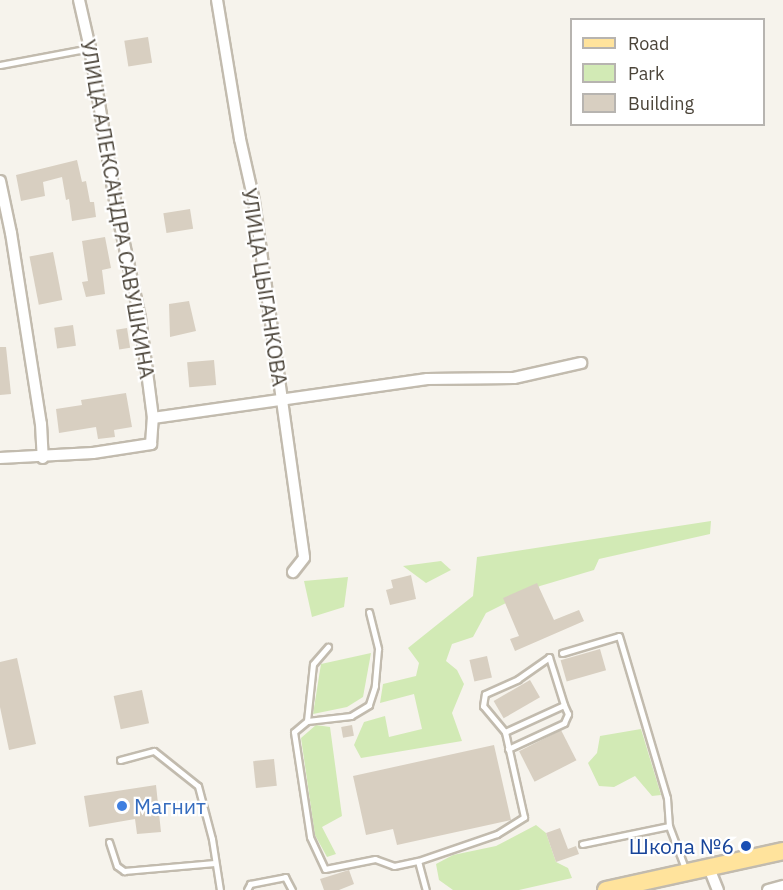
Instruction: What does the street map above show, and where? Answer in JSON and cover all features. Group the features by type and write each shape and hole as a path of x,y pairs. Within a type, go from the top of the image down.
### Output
{"main road":[{"path":"606,890 783,851"}],"street":[{"name":"УЛИЦА АЛЕКСАНДРА САВУШКИНА","path":"43,458 151,444 153,418 140,318 116,206 90,48 79,0"},
{"name":"УЛИЦА ЦЫГАНКОВА","path":"217,0 240,139 254,201 283,397 304,558 293,572"},
{"path":"0,181 11,233 37,402 43,458 0,458"},
{"path":"153,418 283,397 427,379 514,378 581,363"},
{"path":"709,868 718,890"},
{"path":"768,890 783,886"}],"lane":[{"path":"0,65 90,48"},
{"path":"369,612 378,649 375,686 369,705 351,716 307,721 294,732 310,837 325,869 375,859 394,866 418,861 497,834 524,817 508,749 505,732 483,706 485,694 518,679 549,657 568,714 564,723 508,749"},
{"path":"562,653 619,636 667,798 669,826 687,873"},
{"path":"307,721 313,664 328,647"},
{"path":"505,732 564,705"},
{"path":"120,760 154,751 198,786 220,890"},
{"path":"582,844 669,826"},
{"path":"109,842 117,866 124,871 216,863"},
{"path":"418,861 426,890"},
{"path":"247,890 250,884 285,877 292,890"}],"green space":[{"path":"711,521 710,534 599,559 594,570 540,586 486,613 473,637 452,644 446,661 457,670 464,684 452,713 462,741 361,758 354,745 364,722 385,716 389,737 422,729 414,694 380,703 383,684 416,676 419,663 408,648 473,596 477,557"},
{"path":"441,561 451,570 426,583 403,566"},
{"path":"348,577 344,607 312,617 304,581"},
{"path":"371,653 363,697 347,707 313,714 321,664"},
{"path":"316,725 330,727 342,816 322,827 336,854 327,857 315,835 301,738"},
{"path":"641,729 661,795 652,796 635,776 614,787 599,786 588,763 597,753 600,736"},
{"path":"536,825 546,833 556,862 568,868 572,878 519,890 453,890 439,880 436,864 453,855 496,846"}],"building":[{"path":"148,37 152,63 128,66 124,41"},
{"path":"77,160 82,182 86,181 90,202 94,202 96,217 72,221 69,199 66,200 62,177 43,182 45,196 21,201 16,175"},
{"path":"190,209 193,229 166,233 163,213"},
{"path":"105,237 111,268 102,270 105,294 86,297 82,282 88,281 82,241"},
{"path":"53,252 62,300 39,305 29,257"},
{"path":"189,301 196,331 170,337 169,304"},
{"path":"73,325 76,346 57,348 54,328"},
{"path":"127,328 130,348 119,349 116,330"},
{"path":"0,347 6,347 11,394 0,395"},
{"path":"214,360 216,385 189,387 187,362"},
{"path":"126,393 132,427 114,430 115,437 98,439 96,427 59,433 56,409 82,405 81,400"},
{"path":"411,575 416,599 390,605 386,590 393,588 391,580"},
{"path":"537,583 554,620 579,610 584,621 515,651 510,639 519,636 503,598"},
{"path":"600,649 606,670 567,681 561,660"},
{"path":"487,656 492,677 474,681 469,660"},
{"path":"17,658 36,744 9,750 0,707 0,662"},
{"path":"530,680 540,697 504,718 494,701"},
{"path":"142,690 149,723 121,729 114,696"},
{"path":"352,725 354,736 343,738 341,727"},
{"path":"561,730 576,760 535,782 519,751"},
{"path":"494,745 511,820 397,845 393,829 366,835 353,776"},
{"path":"274,759 277,786 256,788 253,761"},
{"name":"Магнит","path":"156,785 161,832 137,834 135,819 89,827 84,796"},
{"path":"560,828 568,849 576,846 579,854 556,862 546,833"},
{"path":"349,870 354,884 339,890 324,890 320,879"}],"place":[{"name":"Магнит","path":"122,806"},
{"name":"Школа №6","path":"746,846"}]}
